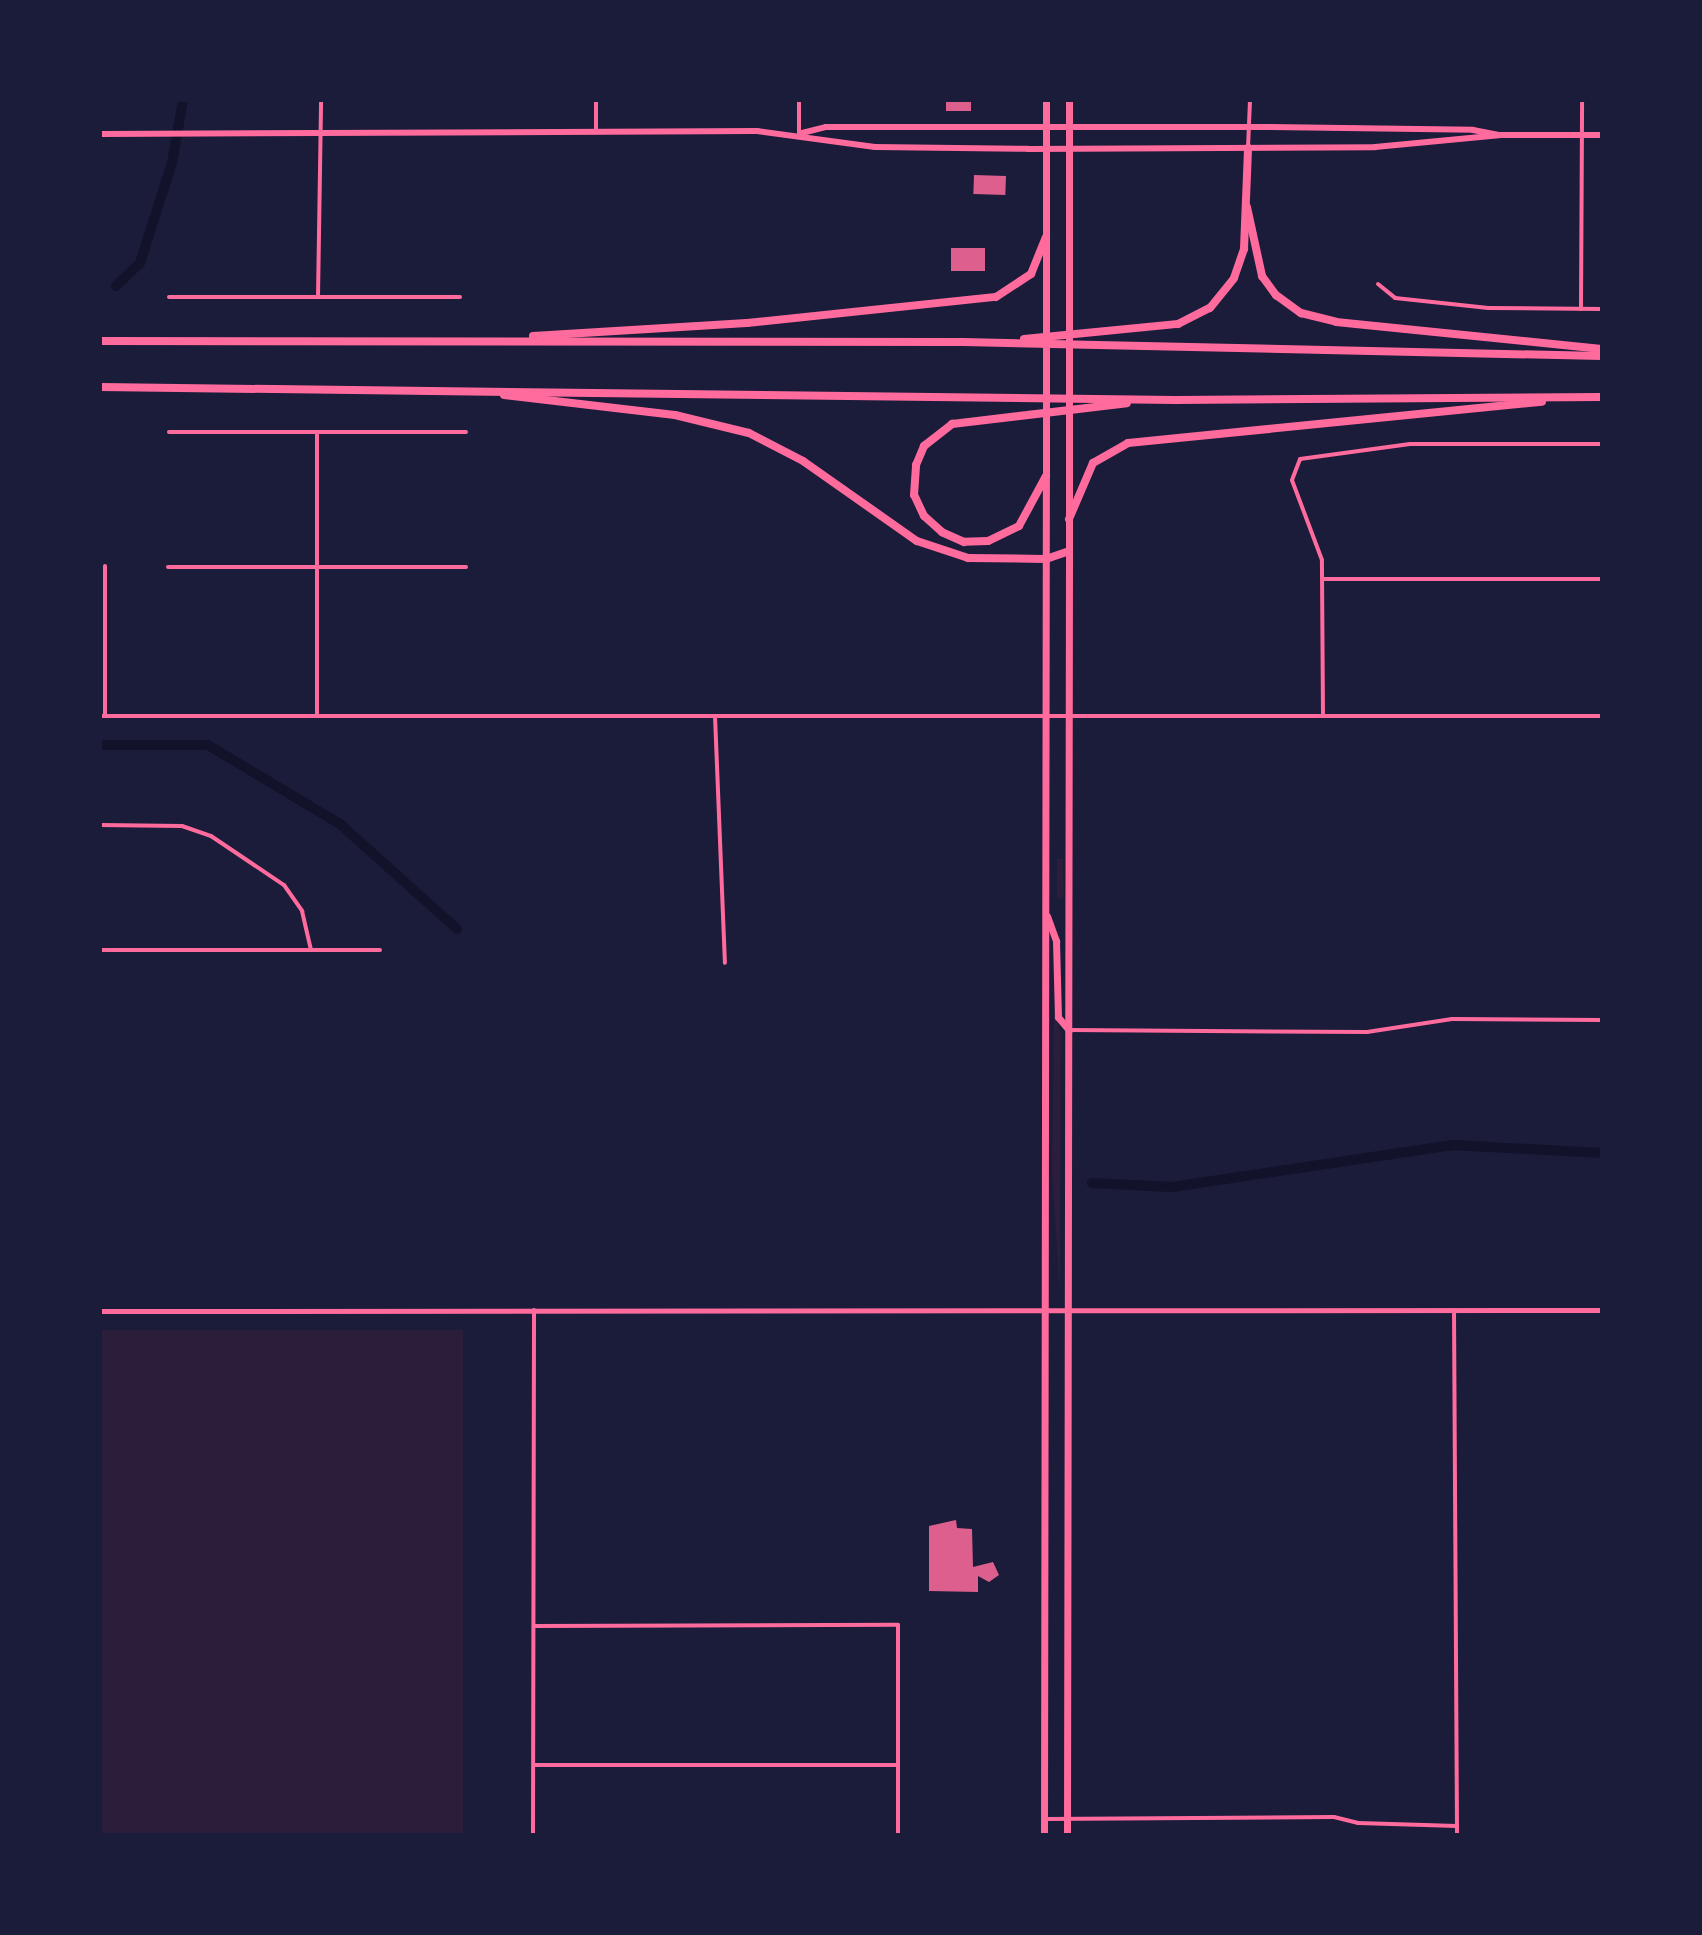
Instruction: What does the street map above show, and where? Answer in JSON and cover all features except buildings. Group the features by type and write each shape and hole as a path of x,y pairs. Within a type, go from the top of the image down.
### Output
{"highway":[{"path":"963,342 1124,333 1195,317 1219,299 1234,278 1244,249 1248,148"},
{"path":"1247,207 1262,276 1276,295 1301,313 1336,322 1602,349"},
{"path":"466,341 747,323 985,299 1009,292 1031,274 1046,237"},
{"path":"100,341 963,342 1602,356"},
{"path":"100,387 1175,400 1602,397"},
{"path":"459,390 725,425 803,461 932,548 968,558 1046,559 1069,551"},
{"path":"1069,519 1093,463 1128,443 1393,413 1602,397"},
{"path":"1046,476 1019,526 976,543 942,532 924,516 914,495 916,465 924,446 952,424 1025,412 1175,400"}],"main road":[{"path":"1044,1835 1046,100"},
{"path":"1067,1835 1069,100"},
{"path":"799,133 826,127 1249,127 1473,130 1501,135"},
{"path":"100,134 596,130 799,133 866,146 1046,149 1375,147 1501,135 1602,135"},
{"path":"1046,914 1056,941 1058,1017 1069,1030"}],"street":[{"path":"318,297 321,100"},
{"path":"596,100 596,130"},
{"path":"799,100 799,133"},
{"path":"1248,148 1250,100"},
{"path":"1581,309 1582,100"},
{"path":"1378,284 1395,298 1488,308 1602,309"},
{"path":"169,297 460,297"},
{"path":"169,432 466,432"},
{"path":"317,432 317,716"},
{"path":"1323,716 1323,579 1318,544 1292,480 1295,464 1307,456 1410,444 1602,444"},
{"path":"105,566 103,716 1602,716"},
{"path":"168,567 466,567"},
{"path":"1323,579 1602,579"},
{"path":"715,716 725,963"},
{"path":"100,825 182,826 211,836 284,885 302,911 311,950"},
{"path":"100,950 380,950"},
{"path":"1069,1030 1367,1032 1452,1019 1602,1020"},
{"path":"533,1835 534,1310"},
{"path":"1454,1310 1457,1835"},
{"path":"100,1311 1602,1310"},
{"path":"534,1626 898,1625 898,1835"},
{"path":"534,1765 898,1765"},
{"path":"1044,1819 1334,1817 1358,1823 1457,1826"}],"shaded area":[{"path":"1057,859 1063,859 1064,898 1057,899"},
{"path":"1054,1006 1061,1035 1060,1295 1052,1171"},
{"path":"100,1330 463,1330 463,1835 100,1835"}],"waterway":[{"path":"116,286 140,263 172,163 183,100"},
{"path":"100,745 208,745 340,824 457,929"},
{"path":"1092,1183 1172,1187 1453,1145 1602,1153"}]}
